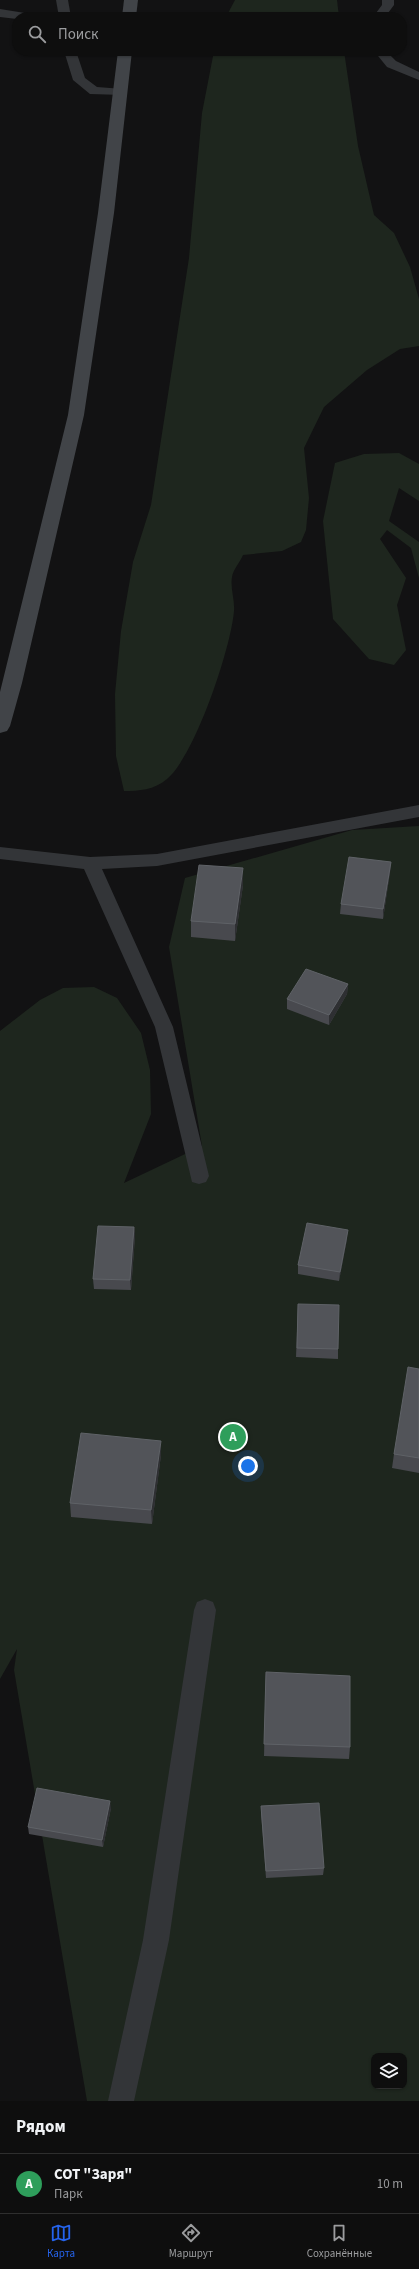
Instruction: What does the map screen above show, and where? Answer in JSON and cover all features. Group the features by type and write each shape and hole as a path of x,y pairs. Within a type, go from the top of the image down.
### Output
{"main road":[{"path":"130,12 131,0"},
{"path":"0,726 12,683 76,415 106,213 124,56"}],"lane":[{"path":"62,0 64,12"},
{"path":"383,12 388,5 388,0"},
{"path":"0,13 12,15"},
{"path":"72,56 79,80 94,91 119,92"},
{"path":"382,56 404,72 419,76"},
{"path":"0,853 90,863 157,860 419,811"},
{"path":"90,863 164,1027 199,1176"},
{"path":"120,2101 156,1940 205,1610"}],"shaded area":[{"path":"235,0 337,0 338,12 229,12"},
{"path":"213,56 345,56 358,146 374,215 394,233 410,267 419,299 419,346 400,349 367,370 324,407 304,448 309,498 306,530 301,542 282,551 243,555 232,577 234,611 226,650 210,700 189,748 178,767 162,783 152,788 124,791 116,756 115,694 121,631 133,562 151,505 189,258 202,113"},
{"path":"399,453 419,464 419,501 399,488 389,521 419,542 419,578 411,548 387,530 380,539 406,578 397,605 406,650 394,665 369,659 333,619 323,521 335,463 364,454"},
{"path":"419,826 419,2101 87,2101 14,1670 17,1649 0,1679 0,1031 40,1000 63,988 94,987 117,998 141,1033 150,1070 151,1114 124,1183 202,1146 169,947 185,878 352,830"}],"building":[{"path":"349,857 391,862 383,909 341,904"},
{"path":"199,865 243,868 235,924 191,921"},
{"path":"306,969 348,984 329,1015 287,999"},
{"path":"307,1223 348,1230 340,1272 298,1265"},
{"path":"98,1226 134,1227 130,1280 93,1279"},
{"path":"298,1304 339,1305 338,1349 297,1348"},
{"path":"408,1367 419,1369 419,1458 394,1454"},
{"path":"81,1433 161,1441 151,1510 70,1503"},
{"path":"266,1672 350,1676 350,1747 264,1744"},
{"path":"37,1788 110,1801 102,1840 28,1827"},
{"path":"319,1803 324,1868 266,1871 261,1806"}],"place":[{"name":"СОТ \"Заря\"","path":"233,1437"}]}
